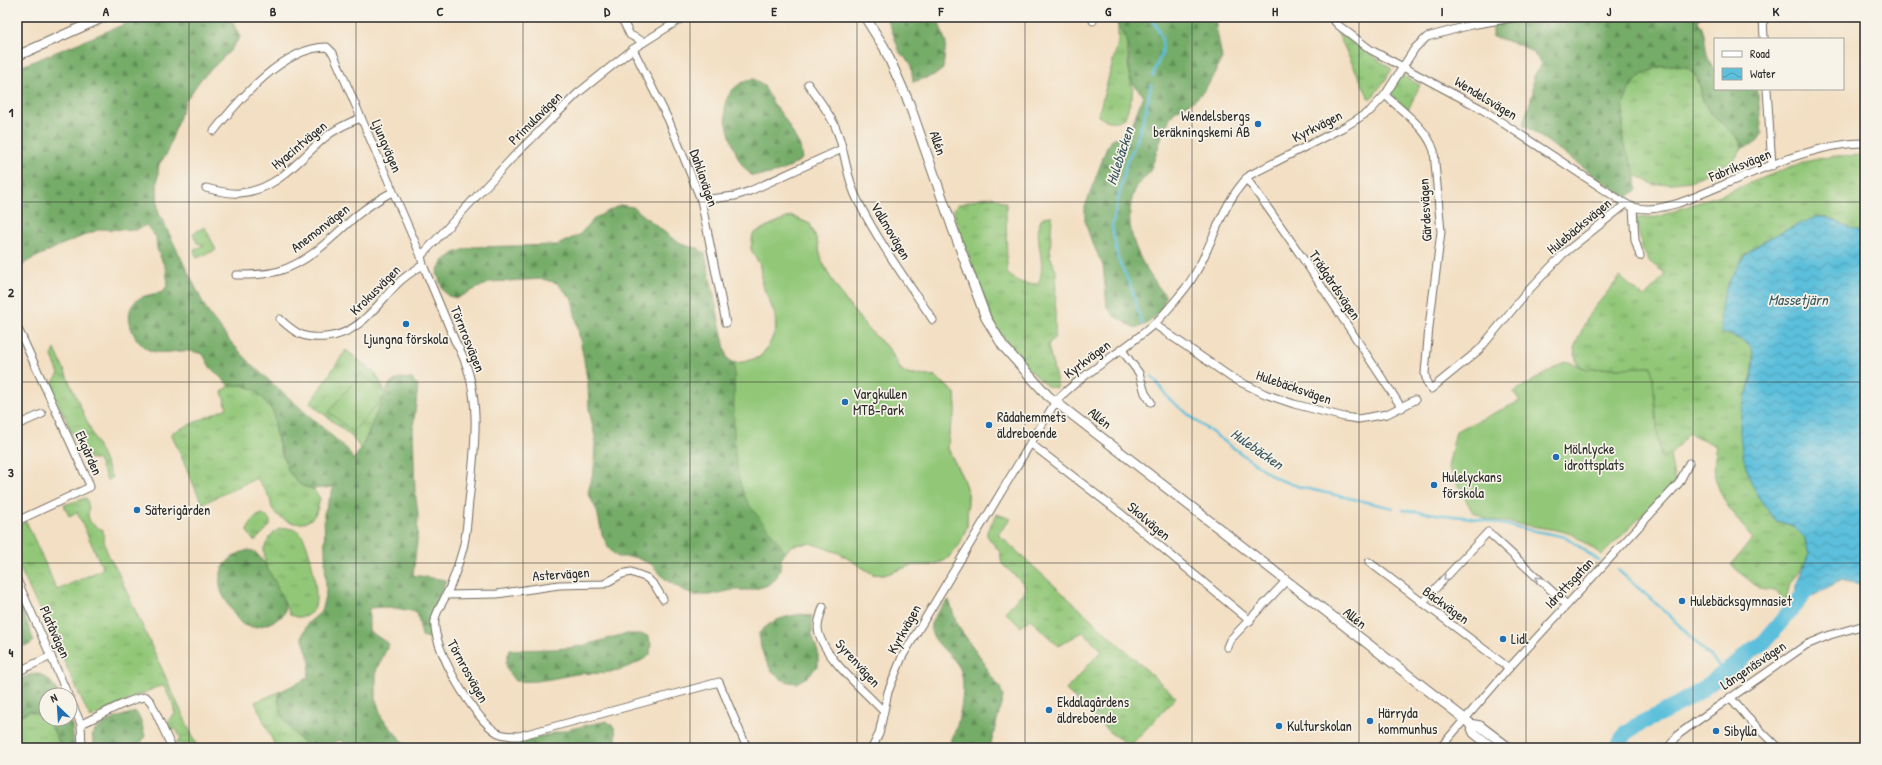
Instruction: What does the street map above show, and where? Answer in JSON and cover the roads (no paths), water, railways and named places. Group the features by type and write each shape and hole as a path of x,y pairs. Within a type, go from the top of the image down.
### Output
{"street":[{"path":"17,56 104,17"},
{"path":"621,17 630,35 644,42"},
{"name":"Primulavägen","path":"421,256 547,122 578,92 634,49 684,17"},
{"name":"Allén","path":"865,17 884,47 909,103 986,318 995,335 1009,354 1032,380 1056,401 1468,722 1480,726 1509,748"},
{"name":"Wendelsvägen","path":"1331,17 1371,50 1461,97 1503,122 1630,206"},
{"path":"1471,25 1476,17"},
{"name":"Kyrkvägen","path":"872,748 879,734 883,711 895,672 917,630 1056,401 1071,386 1154,324 1181,293 1198,270 1232,195 1246,178 1360,119 1385,95 1402,66 1415,48 1427,37 1471,25 1518,17"},
{"path":"1763,17 1764,38"},
{"name":"Ljungvägen","path":"214,131 232,108 265,76 299,55 320,47 327,47 333,53 421,256"},
{"name":"Dahliavägen","path":"634,49 669,121 701,200 726,323"},
{"name":"Vallmovägen","path":"808,84 833,121 838,132 857,200 879,240 933,320"},
{"path":"1767,90 1772,166"},
{"name":"Gärdesvägen","path":"1385,95 1425,134 1431,142 1434,150 1441,232 1425,372 1427,383 1431,389"},
{"name":"Hyacintvägen","path":"206,188 230,193 241,193 258,190 270,185 283,177 332,132 361,118"},
{"name":"Fabriksvägen","path":"1630,206 1650,209 1679,203 1807,152 1837,145 1865,143"},
{"path":"701,200 735,196 750,191 842,149"},
{"name":"Trädgårdsvägen","path":"1246,178 1286,231 1302,259 1402,408"},
{"name":"Anemonvägen","path":"236,275 262,275 280,271 294,265 313,254 358,215 392,192"},
{"path":"1630,206 1635,240 1640,256"},
{"name":"Hulebäcksvägen","path":"1431,389 1479,350 1527,292 1563,254 1630,206"},
{"name":"Törnrosvägen","path":"421,256 423,265 461,350 470,376 475,402 475,442 464,545 455,575 435,619 436,638 441,651 461,688 480,718 499,734 519,736 719,682 747,748"},
{"name":"Krokusvägen","path":"280,319 294,332 309,338 342,334 359,325 396,285 411,272 423,265"},
{"name":"Hulebäcksvägen","path":"1154,324 1232,378 1265,394 1294,404 1344,417 1358,419 1387,414 1402,408 1415,400"},
{"path":"17,327 20,339"},
{"name":"Ekgården","path":"17,521 90,487 31,357 20,339"},
{"path":"1121,349 1139,373 1145,394 1151,402"},
{"path":"17,426 42,414"},
{"name":"Skolvägen","path":"1030,443 1119,512 1250,621"},
{"name":"Idrottsgatan","path":"1440,748 1468,722 1508,668 1682,480 1689,463"},
{"path":"1422,603 1488,532 1567,605"},
{"name":"Bäckvägen","path":"1370,562 1508,668"},
{"name":"Astervägen","path":"446,595 497,594 559,585 604,584 622,574 631,572 647,578 655,586 663,599"},
{"name":"Platåvägen","path":"17,580 65,687"},
{"path":"1227,647 1230,640 1250,621 1286,581"},
{"name":"Syrenvägen","path":"823,607 818,628 821,640 827,650 883,711"},
{"name":"Långenäsvägen","path":"1668,748 1679,734 1730,696 1806,645 1830,634 1865,625"},
{"path":"17,672 51,656"},
{"path":"1730,696 1778,748"},
{"path":"81,724 130,702 146,697 151,702 172,748"},
{"path":"78,717 81,724 82,748"},
{"name":"Allén","path":"1468,722 1474,733 1493,748"}],"water":[{"name":"Massetjärn","path":"1816,217 1826,217 1865,234 1865,585 1841,580 1795,606 1796,585 1809,554 1804,537 1792,525 1776,521 1759,498 1749,477 1741,445 1740,425 1743,408 1752,377 1754,361 1753,353 1752,349 1745,342 1722,332 1721,311 1725,291 1740,262 1750,251 1768,239"}],"waterway":[{"name":"Hulebäcken","path":"1150,17 1160,33 1163,48 1153,76"},
{"name":"Hulebäcken","path":"1142,324 1131,287 1118,259 1112,226 1127,161 1136,143 1144,118 1151,85"},
{"name":"Hulebäcken","path":"1152,376 1169,399 1199,423 1275,478 1300,487 1393,508"},
{"name":"Hulebäcken","path":"1403,510 1471,518 1566,537 1599,561"},
{"name":"Hulebäcken","path":"1618,570 1669,615 1725,672"},
{"path":"1617,748 1626,732 1663,713 1700,691 1765,641 1808,589"}],"place":[{"name":"Wendelsbergs beräkningskemi AB","path":"1258,124"},
{"name":"Ljungna förskola","path":"406,324"},
{"name":"Vargkullen MTB-Park","path":"845,402"},
{"name":"Rådahemmets äldreboende","path":"989,425"},
{"name":"Mölnlycke idrottsplats","path":"1556,457"},
{"name":"Hulelyckans förskola","path":"1434,485"},
{"name":"Säterigården","path":"137,510"},
{"name":"Hulebäcksgymnasiet","path":"1682,601"},
{"name":"Lidl","path":"1503,639"},
{"name":"Ekdalagårdens äldreboende","path":"1049,710"},
{"name":"Härryda kommunhus","path":"1370,721"},
{"name":"Kulturskolan","path":"1279,726"},
{"name":"Sibylla","path":"1716,731"}]}
